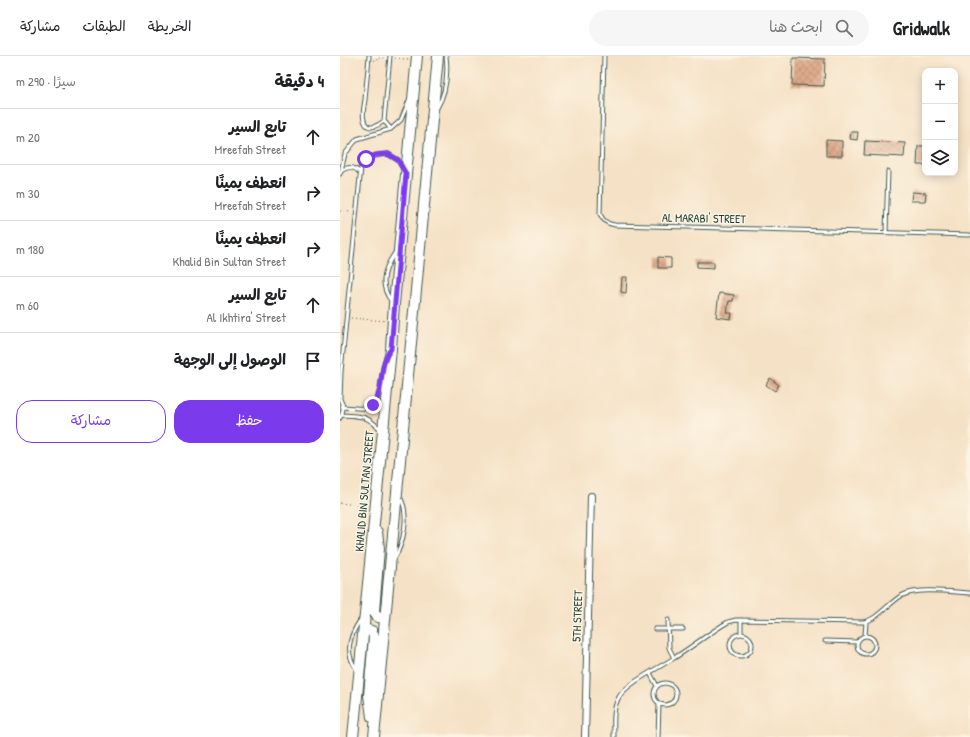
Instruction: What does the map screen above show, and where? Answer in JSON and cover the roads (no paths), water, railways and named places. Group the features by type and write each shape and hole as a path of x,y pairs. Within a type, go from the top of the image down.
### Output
{"main road":[{"name":"KHALID BIN SULTAN STREET","path":"352,736 364,629 391,349 417,56"},
{"path":"374,732 438,56"},
{"path":"374,521 378,534 379,548 374,612 378,617 385,618"},
{"path":"364,629 372,631 374,637 369,695 374,732"}],"street":[{"name":"5TH STREET","path":"585,737 591,496"}],"lane":[{"path":"369,56 364,120 366,124 372,127 376,127 384,121"},
{"path":"390,56 384,121 391,129"},
{"path":"432,114 439,103 444,89 447,76 446,56"},
{"name":"AL MARABI' STREET","path":"604,56 600,214 603,220 608,224 970,235"},
{"path":"340,172 345,154 357,139 391,129 401,120 408,99 414,94"},
{"path":"382,432 374,423 365,417 341,417 343,407 340,399 341,372 362,163 366,159 376,155 388,154 398,160 406,174"},
{"path":"340,172 349,167 360,173"},
{"path":"886,232 888,171"},
{"path":"343,407 364,408 373,405 379,395 384,362 391,349"},
{"path":"614,737 615,706 620,696 650,673 728,622 741,620 866,622 907,593 919,591 970,593"},
{"path":"359,673 352,664 349,649 354,629 365,613"},
{"path":"668,620 669,648 674,658"},
{"path":"741,620 741,634"},
{"path":"865,636 866,622"},
{"path":"655,629 683,628"},
{"path":"741,634 750,638 752,643 751,649 748,653 744,656 738,656 731,649 730,644 736,635 741,634"},
{"path":"865,636 874,640 875,645 871,653 862,654 857,647 859,639 865,636"},
{"path":"825,641 858,642"},
{"path":"650,673 657,686"},
{"path":"662,683 668,683 672,686 675,690 676,696 674,701 664,705 659,704 655,700 654,695 654,690 657,686 662,683"},
{"path":"658,737 659,704"}]}
